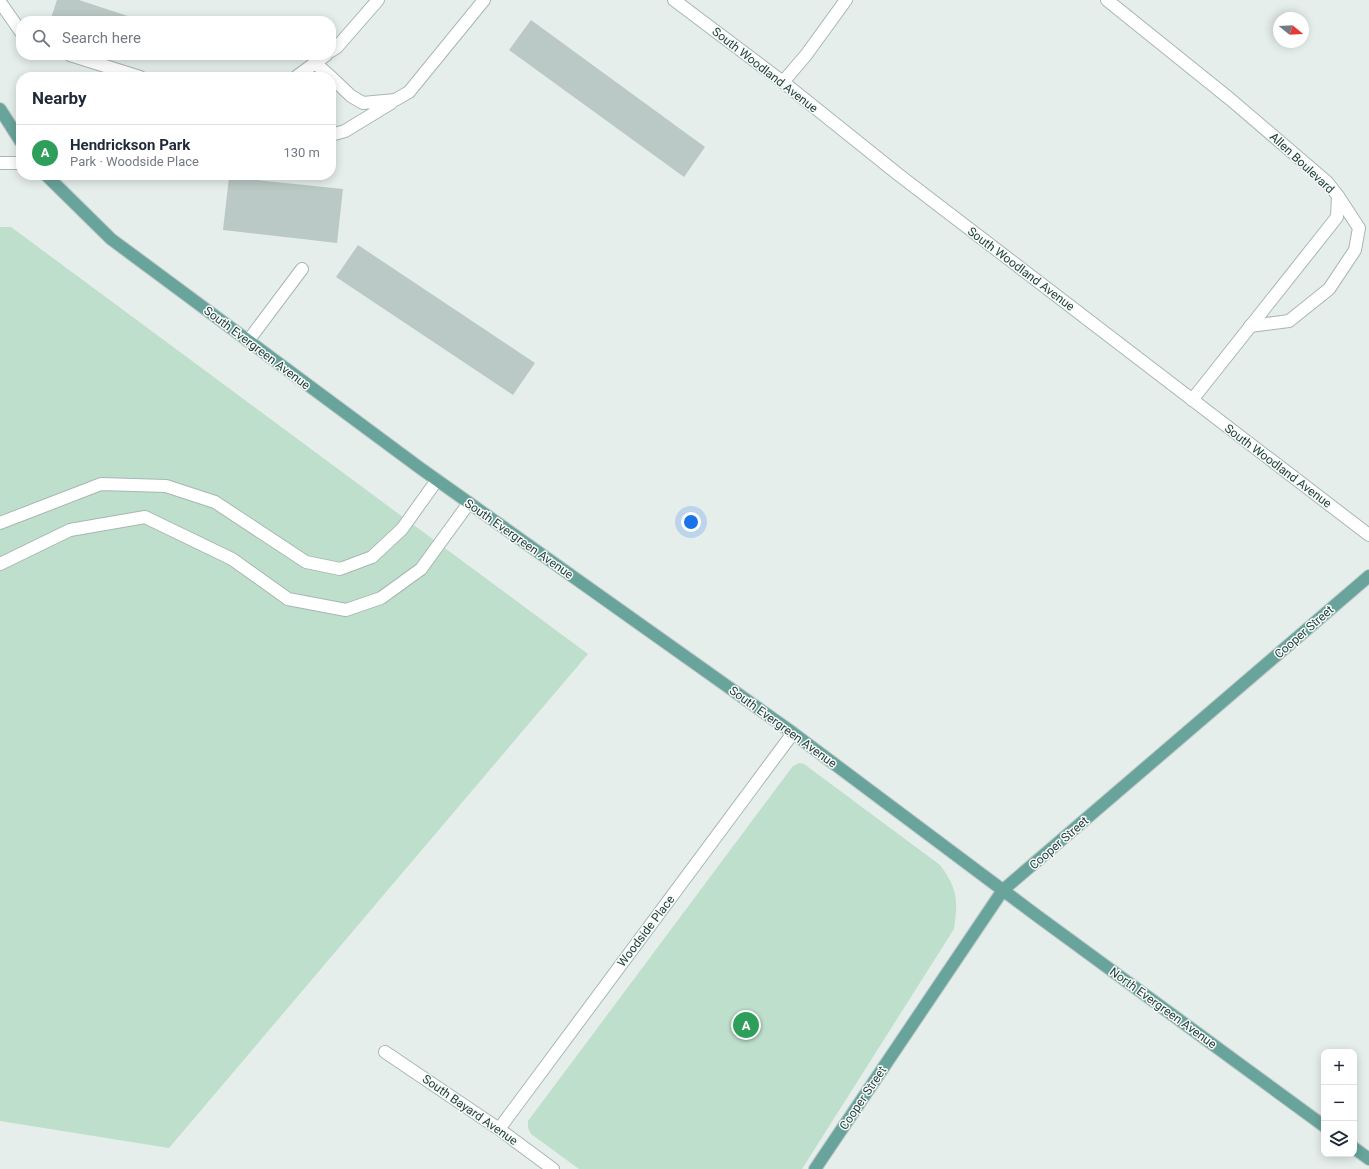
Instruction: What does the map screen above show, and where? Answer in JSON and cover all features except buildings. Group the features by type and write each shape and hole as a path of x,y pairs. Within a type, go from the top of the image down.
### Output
{"main road":[{"path":"0,109 16,134"},
{"name":"South Evergreen Avenue","path":"51,180 110,240 437,480 793,733 1003,890"},
{"name":"Cooper Street","path":"815,1169 1003,890 1369,576"},
{"name":"North Evergreen Avenue","path":"1003,890 1321,1124"},
{"path":"1357,1150 1369,1159"}],"street":[{"path":"336,48 378,0"},
{"path":"336,134 345,131 409,92 484,0"},
{"name":"South Woodland Avenue","path":"674,0 782,82 899,175 1369,535"},
{"path":"782,82 806,55 846,0"},
{"name":"Allen Boulevard","path":"1106,0 1230,99 1326,182 1338,196 1337,217 1192,400"},
{"path":"0,2 16,25"},
{"path":"86,60 124,72"},
{"path":"303,72 319,60"},
{"path":"315,63 325,72"},
{"path":"336,82 351,96 363,103 395,100"},
{"path":"0,163 16,163"},
{"path":"1250,326 1289,321 1329,289 1355,250 1359,228 1338,196"},
{"path":"248,341 302,270"},
{"path":"0,523 101,484 166,486 215,502 306,562 340,569 372,557 402,529 437,480"},
{"path":"0,564 70,530 145,517 232,558 288,599 346,610 381,598 421,569 469,503"},
{"name":"Woodside Place","path":"499,1129 793,733"},
{"name":"South Bayard Avenue","path":"386,1052 499,1129 553,1169"}],"green space":[{"path":"0,227 11,227 588,654 169,1148 0,1121"},
{"path":"799,763 804,764 940,865 950,881 955,896 956,911 954,929 802,1169 579,1169 531,1134 528,1128 528,1121 793,766"}],"place":[{"name":"Hendrickson Park","path":"746,1025"}]}
